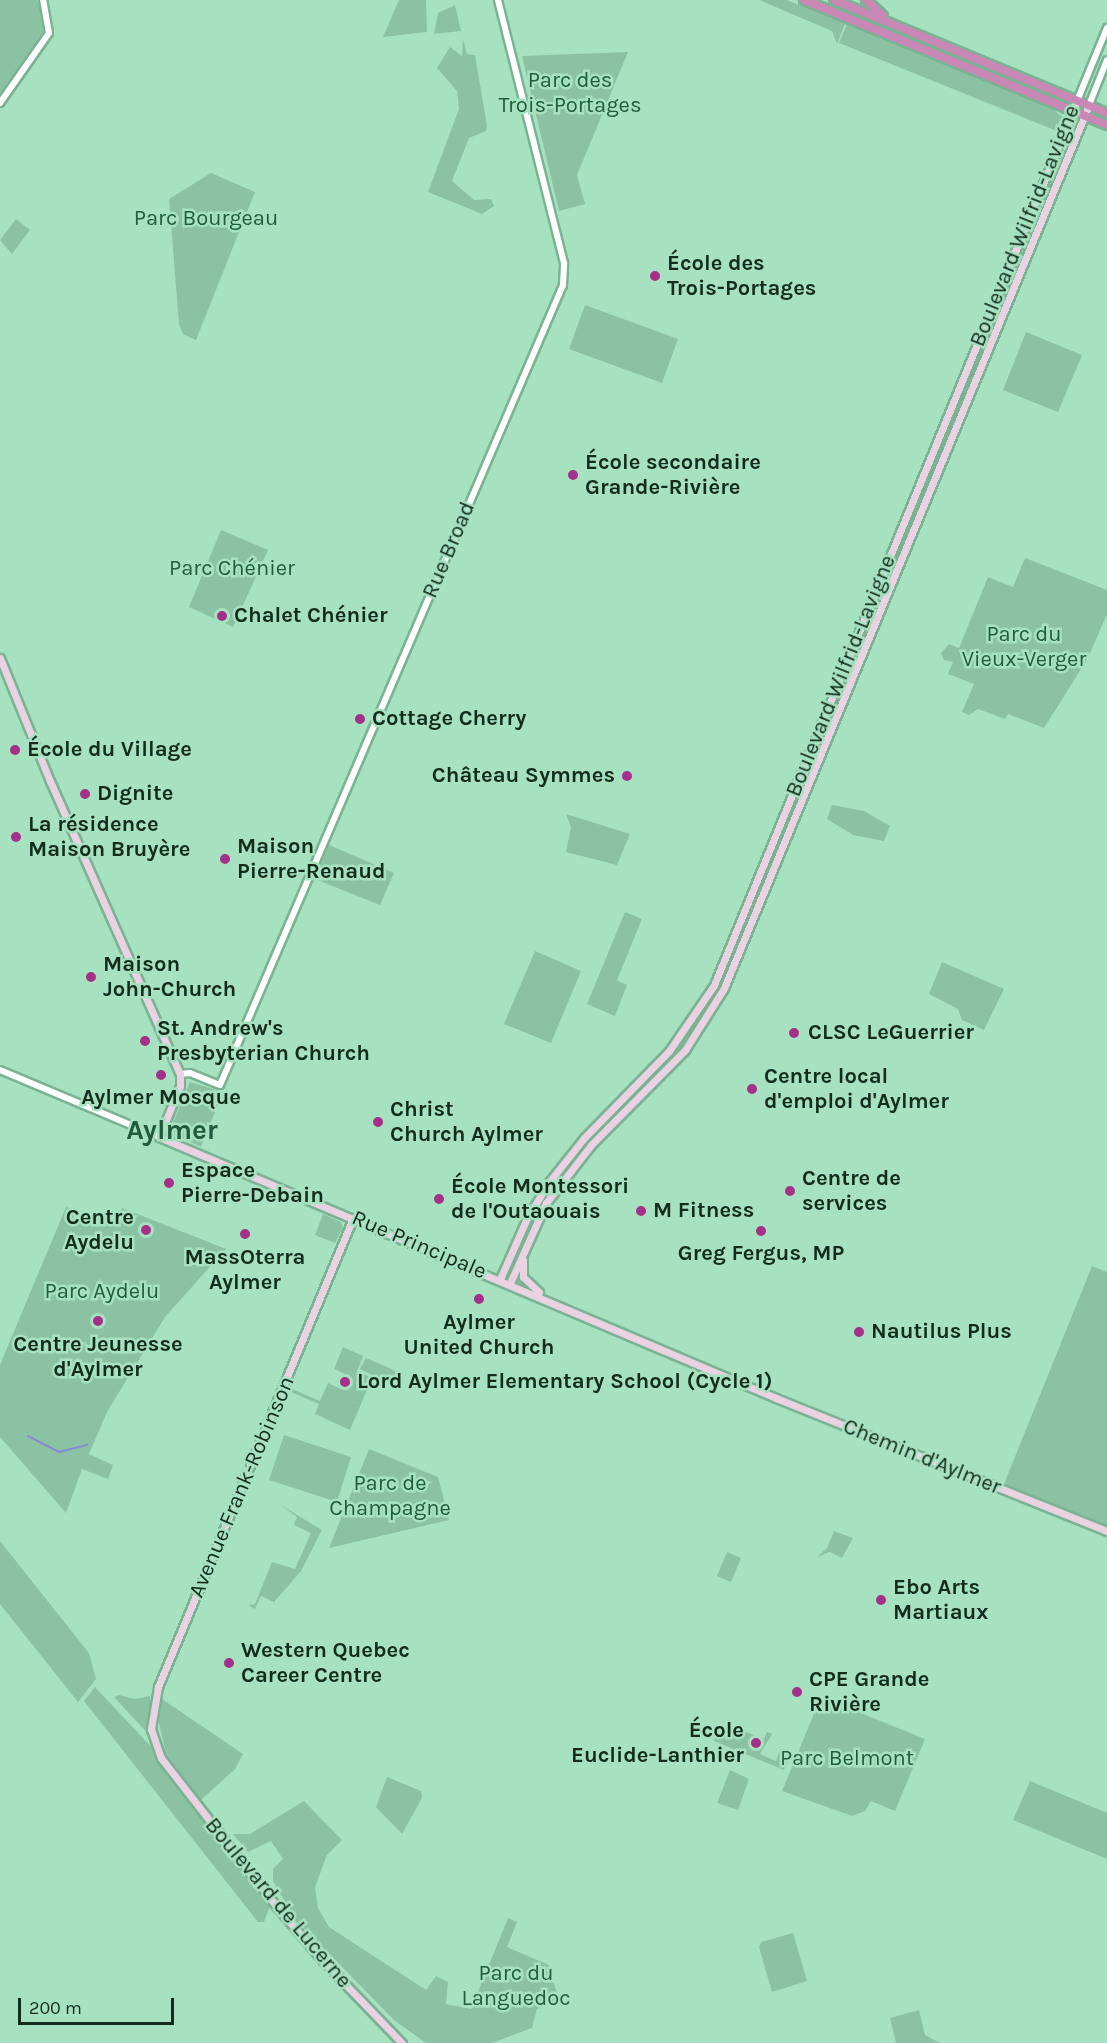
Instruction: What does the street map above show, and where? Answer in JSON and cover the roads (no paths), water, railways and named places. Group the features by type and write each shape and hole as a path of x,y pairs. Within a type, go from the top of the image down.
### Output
{"highway":[{"path":"804,0 1107,125"},
{"path":"834,0 1107,113"},
{"path":"866,0 874,10 901,28"}],"main road":[{"name":"Boulevard Wilfrid-Lavigne","path":"500,1279 526,1218 549,1182 584,1138 669,1051 714,984 1077,101"},
{"name":"Boulevard Wilfrid-Lavigne","path":"510,1283 546,1203 579,1159 685,1050 724,988 1089,105"},
{"path":"0,658 61,806 178,1071 180,1086 159,1137"},
{"name":"Rue Principale","path":"159,1137 510,1283 737,1381"},
{"name":"Avenue Frank-Robinson","path":"161,1758 151,1729 155,1694 353,1218"},
{"path":"526,1246 523,1277 555,1302"},
{"name":"Chemin d'Aylmer","path":"737,1381 1107,1531"},
{"name":"Boulevard de Lucerne","path":"161,1758 315,1952 402,2043"}],"street":[{"path":"0,103 49,33 43,0"},
{"name":"Rue Broad","path":"178,1071 190,1073 220,1085 563,285 564,263 498,0"},
{"name":"Boulevard Wilfrid-Lavigne","path":"1077,101 1107,28"},
{"name":"Boulevard Wilfrid-Lavigne","path":"1089,105 1107,60"},
{"name":"Rue Principale","path":"0,1070 159,1137"}],"waterway":[{"path":"28,1436 59,1452 87,1445"}],"place":[{"name":"École des Trois-Portages","path":"655,276"},
{"name":"École secondaire Grande-Rivière","path":"573,475"},
{"name":"Chalet Chénier","path":"222,616"},
{"name":"Cottage Cherry","path":"360,719"},
{"name":"École du Village","path":"15,750"},
{"name":"Château Symmes","path":"627,776"},
{"name":"Dignite","path":"85,794"},
{"name":"La résidence Maison Bruyère","path":"16,837"},
{"name":"Maison Pierre-Renaud","path":"225,859"},
{"name":"Maison John-Church","path":"91,977"},
{"name":"CLSC LeGuerrier","path":"794,1033"},
{"name":"St. Andrew's Presbyterian Church","path":"145,1041"},
{"name":"Aylmer Mosque","path":"161,1075"},
{"name":"Centre local d'emploi d'Aylmer","path":"752,1089"},
{"name":"Christ Church Aylmer","path":"378,1122"},
{"name":"Espace Pierre-Debain","path":"169,1183"},
{"name":"Centre de services","path":"790,1191"},
{"name":"École Montessori de l'Outaouais","path":"439,1199"},
{"name":"M Fitness","path":"641,1211"},
{"name":"Centre Aydelu","path":"146,1230"},
{"name":"Greg Fergus, MP","path":"761,1231"},
{"name":"MassOterra Aylmer","path":"245,1234"},
{"name":"Aylmer United Church","path":"479,1299"},
{"name":"Centre Jeunesse d'Aylmer","path":"98,1321"},
{"name":"Nautilus Plus","path":"859,1332"},
{"name":"Lord Aylmer Elementary School (Cycle 1)","path":"345,1382"},
{"name":"Ebo Arts Martiaux","path":"881,1600"},
{"name":"Western Quebec Career Centre","path":"229,1663"},
{"name":"CPE Grande Rivière","path":"797,1692"},
{"name":"École Euclide-Lanthier","path":"756,1743"}],"district":[{"name":"Aylmer","path":"172,1130"}],"park label":[{"name":"Parc des Trois-Portages","path":"570,92"},
{"name":"Parc Bourgeau","path":"206,219"},
{"name":"Parc Chénier","path":"232,569"},
{"name":"Parc du Vieux-Verger","path":"1024,646"},
{"name":"Parc Aydelu","path":"102,1292"},
{"name":"Parc de Champagne","path":"390,1496"},
{"name":"Parc Belmont","path":"847,1759"},
{"name":"Parc du Languedoc","path":"516,1986"}]}
